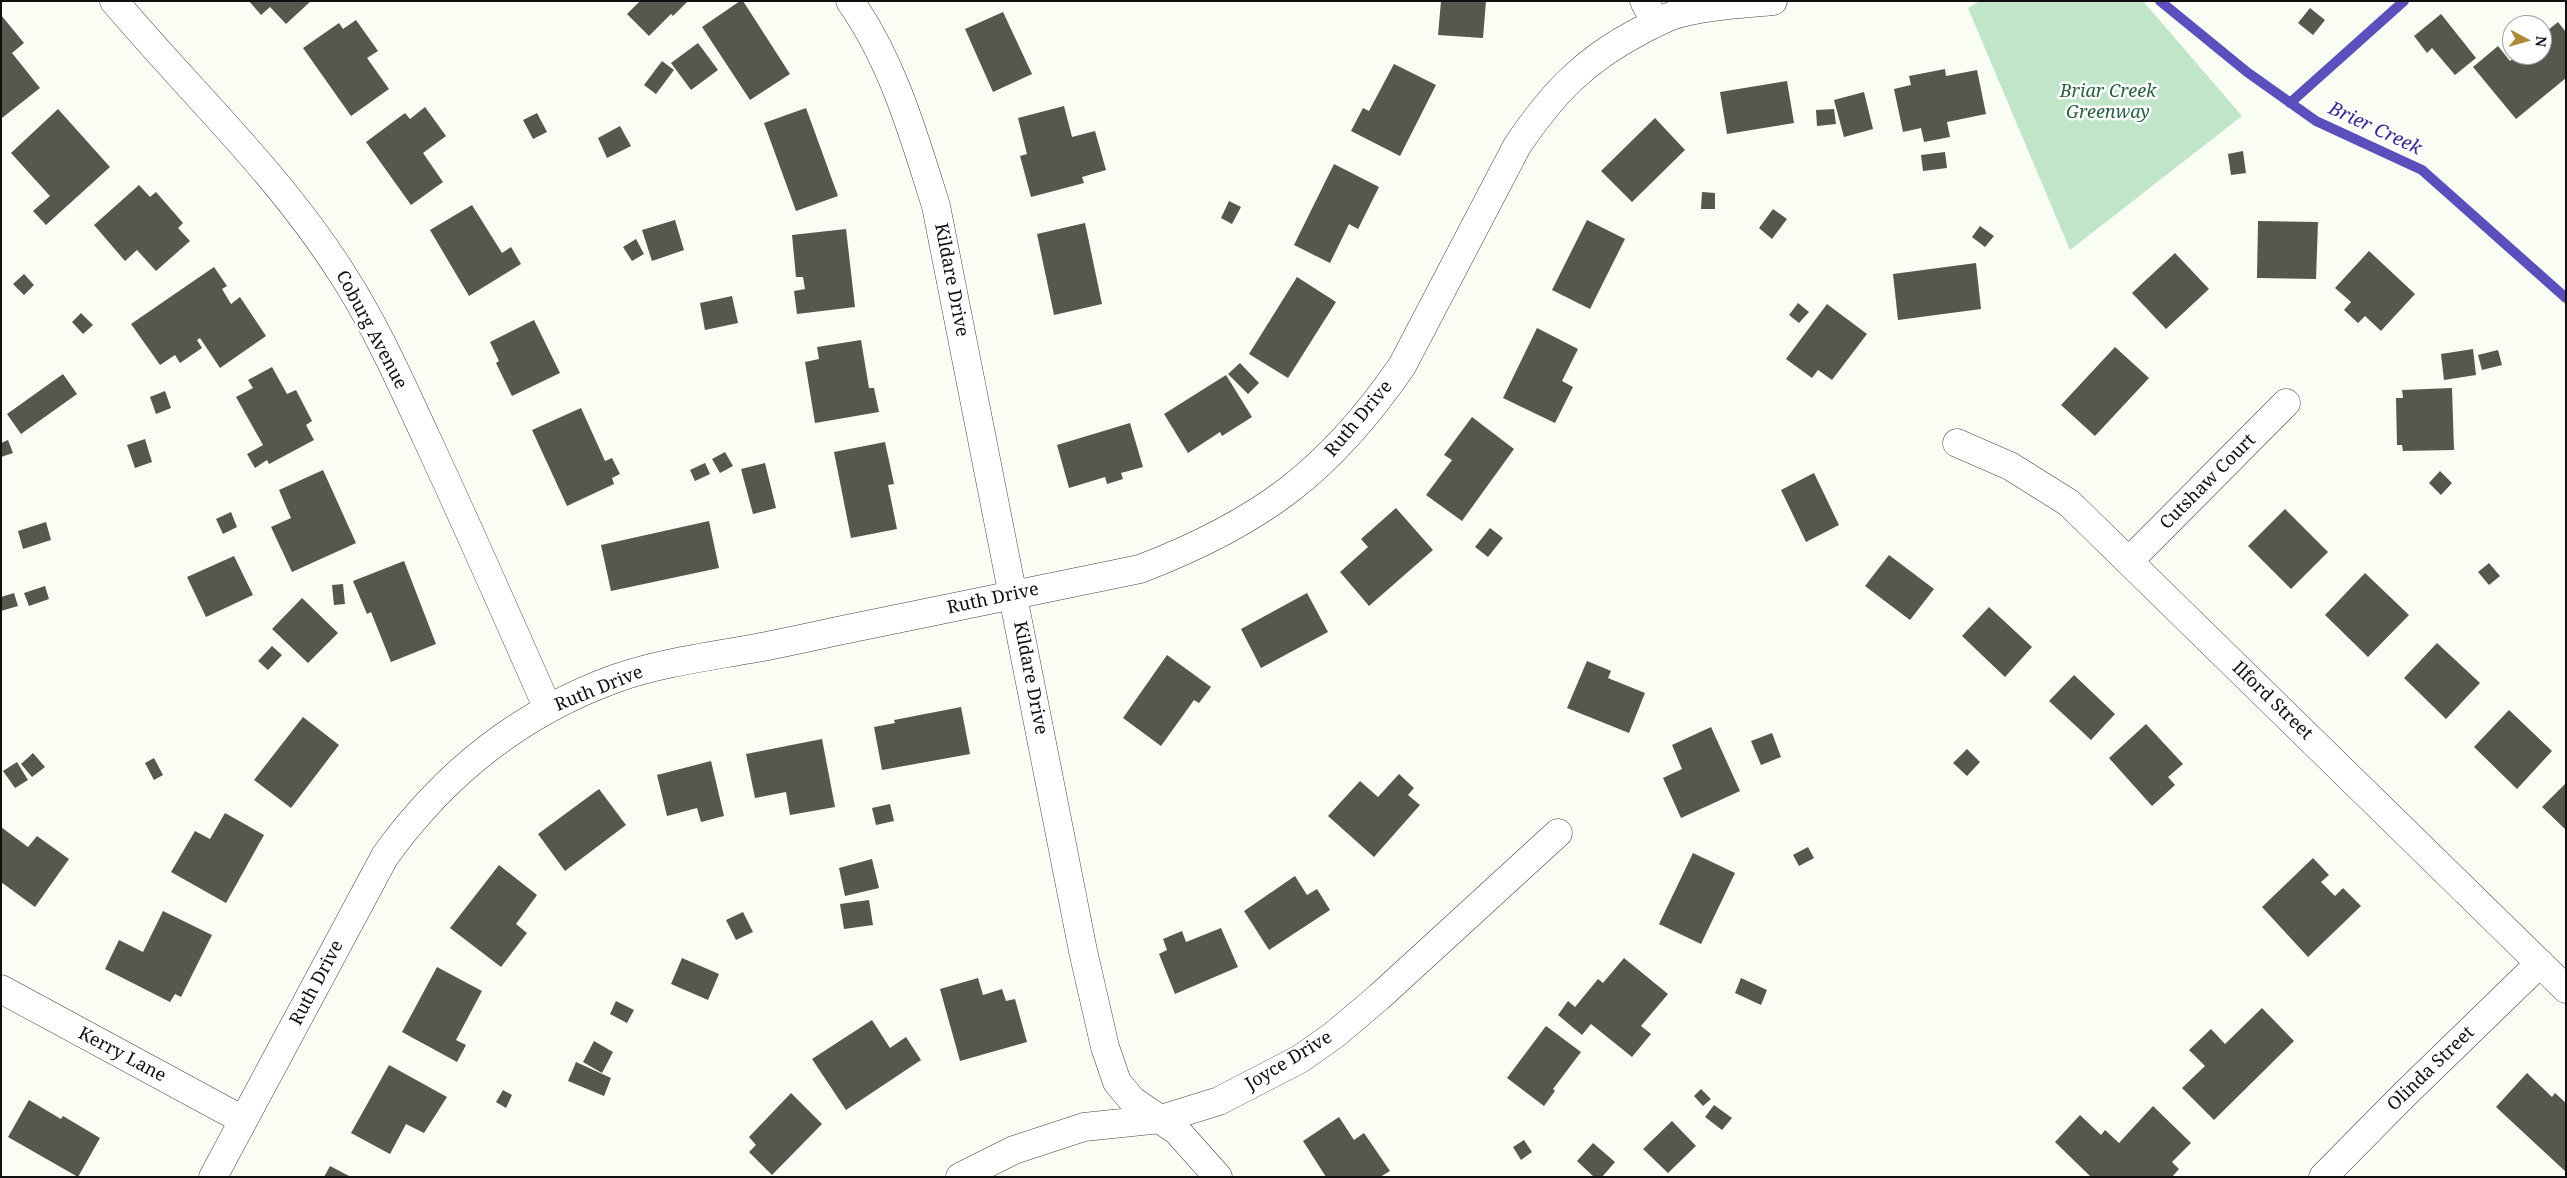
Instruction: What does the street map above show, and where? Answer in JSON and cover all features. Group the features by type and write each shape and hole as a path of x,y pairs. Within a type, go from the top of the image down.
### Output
{"street":[{"name":"Coburg Avenue","path":"114,1 250,151 317,235 342,273 380,339 449,486 548,709"},
{"name":"Kildare Drive","path":"850,1 876,46 909,120 936,206 1083,951 1105,1047 1116,1082 1132,1100 1178,1131 1218,1177"},
{"name":"Ruth Drive","path":"213,1177 386,856 407,826 458,773 485,749 548,709 618,678 686,659 752,648 1140,569 1183,552 1233,528 1263,510 1315,470 1350,435 1402,366 1517,146 1539,113 1566,83 1650,12 1672,16 1733,5 1773,1"},
{"name":"Cutshaw Court","path":"2130,560 2286,403"},
{"name":"Ilford Street","path":"1957,443 2010,466 2069,503 2130,560 2566,989"},
{"name":"Joyce Drive","path":"960,1177 1014,1150 1084,1127 1161,1119 1218,1101 1248,1088 1300,1059 1334,1035 1386,991 1558,833"},
{"name":"Olinda Street","path":"2323,1177 2404,1095 2540,964"},
{"name":"Kerry Lane","path":"1,990 244,1120"}],"green space":[{"name":"Briar Creek Greenway","path":"1980,1 2143,1 2242,116 2070,250 1968,8"}],"building":[{"path":"249,1 311,1 286,24 270,7 261,15"},
{"path":"640,1 688,1 673,16 671,14 649,36 627,14"},
{"path":"740,1 743,1 790,74 750,100 702,27"},
{"path":"1441,1 1486,1 1483,38 1438,35"},
{"path":"2310,8 2325,20 2313,35 2298,23"},
{"path":"1003,12 1032,74 993,92 965,29"},
{"path":"2441,14 2476,58 2455,75 2432,48 2427,53 2414,36"},
{"path":"1,15 24,43 12,53 40,88 2,118"},
{"path":"356,20 378,51 367,58 389,89 351,116 303,48 339,23 343,29"},
{"path":"2558,22 2566,32 2566,78 2516,119 2473,67 2498,46 2502,51 2502,65 2552,65 2552,27"},
{"path":"698,43 718,70 691,90 671,63"},
{"path":"662,61 674,70 656,94 644,85"},
{"path":"1394,64 1436,85 1400,156 1351,131 1363,108 1369,111"},
{"path":"1945,69 1946,76 1977,70 1986,114 1947,122 1950,137 1924,142 1921,128 1903,132 1894,89 1911,85 1909,76"},
{"path":"1787,81 1794,123 1727,134 1720,92"},
{"path":"1864,92 1873,129 1844,137 1834,100"},
{"path":"1064,106 1072,137 1095,131 1106,170 1082,177 1084,183 1031,197 1020,156 1027,154 1018,118"},
{"path":"425,107 446,136 423,153 443,182 411,205 366,142 405,113 410,119"},
{"path":"806,108 838,196 796,211 764,123"},
{"path":"58,109 110,167 46,225 33,211 50,196 11,153"},
{"path":"1834,109 1836,124 1817,126 1816,110"},
{"path":"537,113 547,132 533,139 523,120"},
{"path":"1655,118 1685,150 1632,202 1601,171"},
{"path":"620,126 631,146 607,158 598,138"},
{"path":"2243,151 2246,173 2231,175 2228,154"},
{"path":"1945,152 1947,168 1923,171 1921,155"},
{"path":"1334,164 1379,187 1358,229 1349,224 1330,263 1294,245"},
{"path":"139,185 150,197 156,192 183,223 178,228 190,241 156,271 137,250 125,261 94,225"},
{"path":"1702,192 1715,193 1715,209 1701,209"},
{"path":"1229,201 1241,207 1232,224 1221,218"},
{"path":"472,205 502,253 511,247 521,264 469,296 430,230"},
{"path":"1773,209 1787,219 1772,239 1759,228"},
{"path":"675,220 684,250 652,261 642,230"},
{"path":"1587,220 1625,239 1590,309 1552,290"},
{"path":"2258,221 2318,222 2316,279 2257,278"},
{"path":"1085,223 1102,304 1054,315 1037,234"},
{"path":"1980,226 1994,236 1985,247 1972,237"},
{"path":"846,229 855,307 797,314 794,291 805,289 803,277 796,277 792,235"},
{"path":"636,239 644,254 632,261 623,247"},
{"path":"2369,251 2415,294 2381,331 2365,316 2358,323 2344,310 2351,302 2335,288"},
{"path":"2175,253 2209,289 2166,329 2132,293"},
{"path":"1976,263 1981,309 1898,320 1893,274"},
{"path":"214,267 227,286 222,289 231,304 240,297 266,336 220,368 200,338 197,340 202,348 180,363 175,355 160,365 131,324"},
{"path":"24,274 34,285 24,295 13,284"},
{"path":"1297,277 1336,302 1288,378 1249,354"},
{"path":"732,296 738,323 705,330 700,303"},
{"path":"1798,303 1809,312 1799,323 1789,315"},
{"path":"1827,304 1867,334 1832,380 1818,370 1812,378 1786,359"},
{"path":"81,313 93,325 83,334 72,322"},
{"path":"534,320 560,373 512,396 496,363 499,361 490,342"},
{"path":"1537,328 1578,349 1562,381 1573,387 1555,423 1503,398"},
{"path":"861,340 869,388 874,388 879,412 815,423 805,362 819,359 817,347"},
{"path":"2115,347 2149,378 2095,436 2061,405"},
{"path":"2473,349 2476,375 2444,380 2441,354"},
{"path":"2498,350 2502,365 2482,370 2478,355"},
{"path":"1240,363 1259,383 1248,394 1228,374"},
{"path":"272,367 287,394 296,390 312,421 306,425 314,440 269,464 267,460 255,468 247,454 263,445 236,397 253,388 248,380"},
{"path":"63,374 77,394 21,434 7,414"},
{"path":"1226,375 1252,417 1222,436 1220,432 1188,453 1164,414"},
{"path":"2452,388 2454,450 2403,451 2402,445 2397,445 2396,398 2403,398 2402,390"},
{"path":"165,391 171,408 156,414 150,397"},
{"path":"581,408 605,461 612,458 620,474 612,478 614,484 567,506 532,430"},
{"path":"1472,417 1514,449 1462,521 1426,495 1452,460 1444,455"},
{"path":"1130,423 1143,467 1121,473 1123,479 1107,484 1105,477 1069,488 1057,445"},
{"path":"145,439 152,462 135,468 127,445"},
{"path":"8,440 13,453 1,457 1,443"},
{"path":"885,442 894,484 888,485 897,529 851,538 834,452"},
{"path":"725,452 733,466 720,473 712,459"},
{"path":"705,463 710,474 695,481 690,470"},
{"path":"765,463 776,508 753,514 741,469"},
{"path":"323,470 356,543 292,572 271,527 291,518 279,490"},
{"path":"2440,471 2452,483 2441,495 2429,483"},
{"path":"1814,473 1839,525 1806,542 1781,490"},
{"path":"1396,508 1433,550 1369,606 1340,572 1368,547 1361,539"},
{"path":"2285,509 2328,552 2291,589 2248,546"},
{"path":"231,512 237,527 223,534 216,519"},
{"path":"709,521 719,568 611,591 601,545"},
{"path":"46,522 51,540 23,549 18,531"},
{"path":"1490,528 1503,538 1488,557 1475,547"},
{"path":"1889,555 1934,589 1910,620 1865,586"},
{"path":"234,556 253,595 206,617 187,577"},
{"path":"404,561 436,644 391,662 371,612 367,614 353,581"},
{"path":"2489,563 2500,576 2489,585 2478,572"},
{"path":"2365,573 2409,615 2368,657 2325,615"},
{"path":"343,584 345,604 334,605 332,585"},
{"path":"45,586 49,599 29,606 24,593"},
{"path":"14,593 18,606 1,611 1,597"},
{"path":"1307,593 1328,632 1261,668 1241,629"},
{"path":"302,598 338,633 308,663 272,629"},
{"path":"1989,607 2032,647 2005,677 1962,636"},
{"path":"2437,643 2480,683 2446,719 2404,678"},
{"path":"272,646 282,655 268,670 258,661"},
{"path":"1167,655 1211,687 1199,703 1194,700 1161,746 1123,718"},
{"path":"1587,661 1611,671 1608,678 1645,693 1629,733 1567,708"},
{"path":"2074,675 2115,714 2091,740 2049,701"},
{"path":"961,707 970,754 882,770 874,727 895,723 894,720"},
{"path":"2509,710 2552,751 2517,789 2474,747"},
{"path":"303,717 339,745 291,808 254,780"},
{"path":"2146,724 2183,764 2168,777 2175,785 2152,806 2109,758"},
{"path":"1711,727 1740,791 1681,818 1663,778 1682,769 1672,745"},
{"path":"1772,733 1781,757 1761,765 1751,741"},
{"path":"822,739 835,807 790,815 786,792 755,798 746,754"},
{"path":"1967,749 1980,762 1967,776 1953,763"},
{"path":"33,753 45,767 32,777 21,764"},
{"path":"154,758 163,775 154,780 145,763"},
{"path":"711,761 724,816 701,822 697,808 667,816 657,775"},
{"path":"17,762 28,780 15,788 3,771"},
{"path":"1399,774 1414,788 1408,795 1420,805 1374,857 1328,816 1360,781 1378,797"},
{"path":"2566,783 2566,830 2542,807"},
{"path":"599,789 626,825 565,871 538,834"},
{"path":"890,804 894,821 876,825 872,808"},
{"path":"225,813 264,835 226,903 171,872 195,831 210,839"},
{"path":"1,827 28,847 37,836 69,859 35,907 1,882"},
{"path":"1808,847 1814,858 1799,866 1793,855"},
{"path":"1693,853 1735,873 1701,944 1659,924"},
{"path":"2313,858 2329,875 2321,882 2335,896 2343,888 2361,906 2308,957 2262,907"},
{"path":"872,859 879,888 845,896 839,868"},
{"path":"499,865 537,895 516,924 527,933 501,967 450,928"},
{"path":"1295,876 1307,895 1317,889 1330,910 1269,950 1244,911"},
{"path":"869,900 873,925 844,929 840,904"},
{"path":"163,911 212,935 181,997 175,994 170,1002 105,969 119,940 143,952"},
{"path":"743,912 753,932 736,940 726,920"},
{"path":"1221,928 1238,967 1175,994 1159,954 1167,950 1163,939 1182,931 1186,942"},
{"path":"682,958 719,974 708,1000 671,984"},
{"path":"1624,958 1668,994 1641,1026 1651,1034 1632,1057 1591,1024 1582,1035 1558,1015 1568,1001 1575,1007 1598,979 1603,983"},
{"path":"437,967 482,991 456,1040 466,1045 457,1062 402,1032"},
{"path":"978,978 983,995 1002,989 1006,1001 1015,999 1027,1042 960,1061 940,989"},
{"path":"1741,978 1767,990 1761,1005 1735,993"},
{"path":"616,1001 634,1010 627,1023 610,1014"},
{"path":"2262,1008 2294,1041 2214,1120 2182,1088 2205,1066 2189,1050 2211,1029 2225,1044"},
{"path":"872,1020 890,1048 906,1037 921,1060 846,1110 812,1059"},
{"path":"1546,1026 1581,1052 1553,1089 1555,1091 1544,1106 1507,1078"},
{"path":"594,1041 613,1052 602,1073 583,1062"},
{"path":"576,1062 611,1078 604,1096 568,1081"},
{"path":"389,1065 447,1097 424,1133 406,1124 390,1154 351,1133"},
{"path":"2527,1073 2552,1097 2555,1093 2566,1103 2566,1172 2496,1107"},
{"path":"1701,1089 1711,1099 1703,1106 1694,1096"},
{"path":"503,1090 512,1095 506,1108 496,1102"},
{"path":"791,1093 822,1124 772,1175 749,1152 756,1145 749,1137"},
{"path":"29,1100 61,1119 63,1116 100,1138 78,1177 8,1137"},
{"path":"1714,1105 1732,1118 1722,1130 1705,1117"},
{"path":"2153,1106 2191,1143 2172,1162 2179,1169 2172,1177 2091,1177 2055,1142 2080,1115 2101,1135 2105,1130 2119,1143"},
{"path":"1339,1117 1354,1140 1364,1133 1390,1171 1380,1177 1326,1177 1303,1141"},
{"path":"1672,1121 1696,1146 1668,1173 1643,1149"},
{"path":"1524,1140 1532,1152 1521,1160 1513,1147"},
{"path":"1593,1143 1615,1162 1602,1177 1594,1177 1577,1161"},
{"path":"330,1166 351,1177 324,1177"}],"waterway":[{"name":"Brier Creek","path":"2160,1 2247,72 2316,121 2422,170 2566,298"},
{"path":"2290,103 2404,1"}]}
